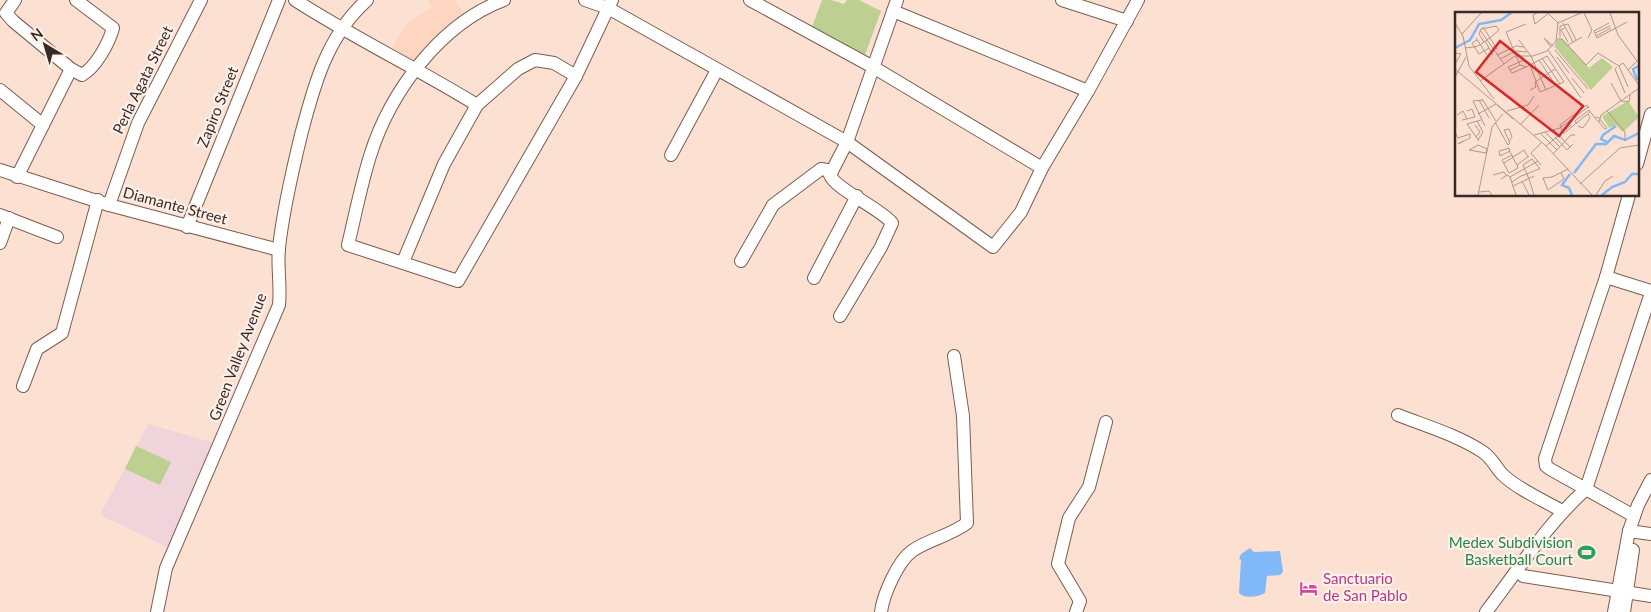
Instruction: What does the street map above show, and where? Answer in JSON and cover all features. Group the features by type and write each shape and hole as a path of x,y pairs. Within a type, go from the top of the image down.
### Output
{"street":[{"path":"15,0 6,13 26,33 71,69 82,75 89,71 111,37 113,28 76,0"},
{"name":"Perla Agata Street","path":"23,386 37,349 62,333 103,203 138,124 201,0"},
{"name":"Zapiro Street","path":"187,226 278,0"},
{"path":"295,0 341,30 414,68 477,105"},
{"name":"Green Valley Avenue","path":"157,612 166,568 279,305 281,287 279,250 292,170 316,79 341,30 367,0"},
{"path":"504,0 486,7 460,24 414,68 384,122 370,155 348,245 458,282 576,76 610,4"},
{"path":"585,0 610,4 717,70 846,142 994,247 1021,212 1042,168 1088,91 1138,0"},
{"path":"750,0 873,68 1042,168"},
{"path":"1062,0 1127,21"},
{"path":"840,316 881,247 892,223 857,196 833,181 830,175 846,142 895,6 1088,91"},
{"path":"403,262 444,164 477,105 518,69 535,60 554,63 576,76"},
{"path":"17,177 71,69"},
{"path":"671,155 717,70"},
{"path":"0,90 43,125"},
{"path":"1638,160 1651,114"},
{"path":"740,261 773,205 821,169 832,171"},
{"name":"Diamante Street","path":"0,170 103,203 279,250"},
{"path":"814,278 857,196"},
{"path":"1629,196 1606,277 1545,459 1546,466 1550,469 1586,489 1633,525 1651,534"},
{"path":"0,243 4,216 57,237"},
{"path":"1486,612 1562,511 1586,489 1651,292 1606,277"},
{"path":"881,612 890,581 911,552 955,533 967,523 963,416 954,356"},
{"path":"1398,415 1464,442 1483,452 1495,461 1501,473 1512,482 1562,511"},
{"path":"1076,612 1080,601 1058,564 1069,518 1089,487 1106,422"},
{"path":"1614,612 1622,591 1633,525 1651,480"},
{"path":"1523,576 1651,596"},
{"path":"1622,591 1624,612"}],"shaded area":[{"path":"427,0 455,0 466,16 412,64 390,51 407,24 432,7"},
{"path":"148,424 215,443 169,548 100,515"}],"green space":[{"path":"822,0 831,0 844,4 847,0 859,0 881,11 865,55 812,27"},
{"path":"136,446 171,462 160,485 125,469"}],"water":[{"path":"1250,548 1254,552 1280,551 1283,572 1280,575 1267,576 1265,593 1252,597 1239,593 1241,560 1239,559 1241,554"}],"place":[{"name":"Medex Subdivision Basketball Court","path":"1587,552"},
{"name":"Sanctuario de San Pablo","path":"1309,588"}]}
